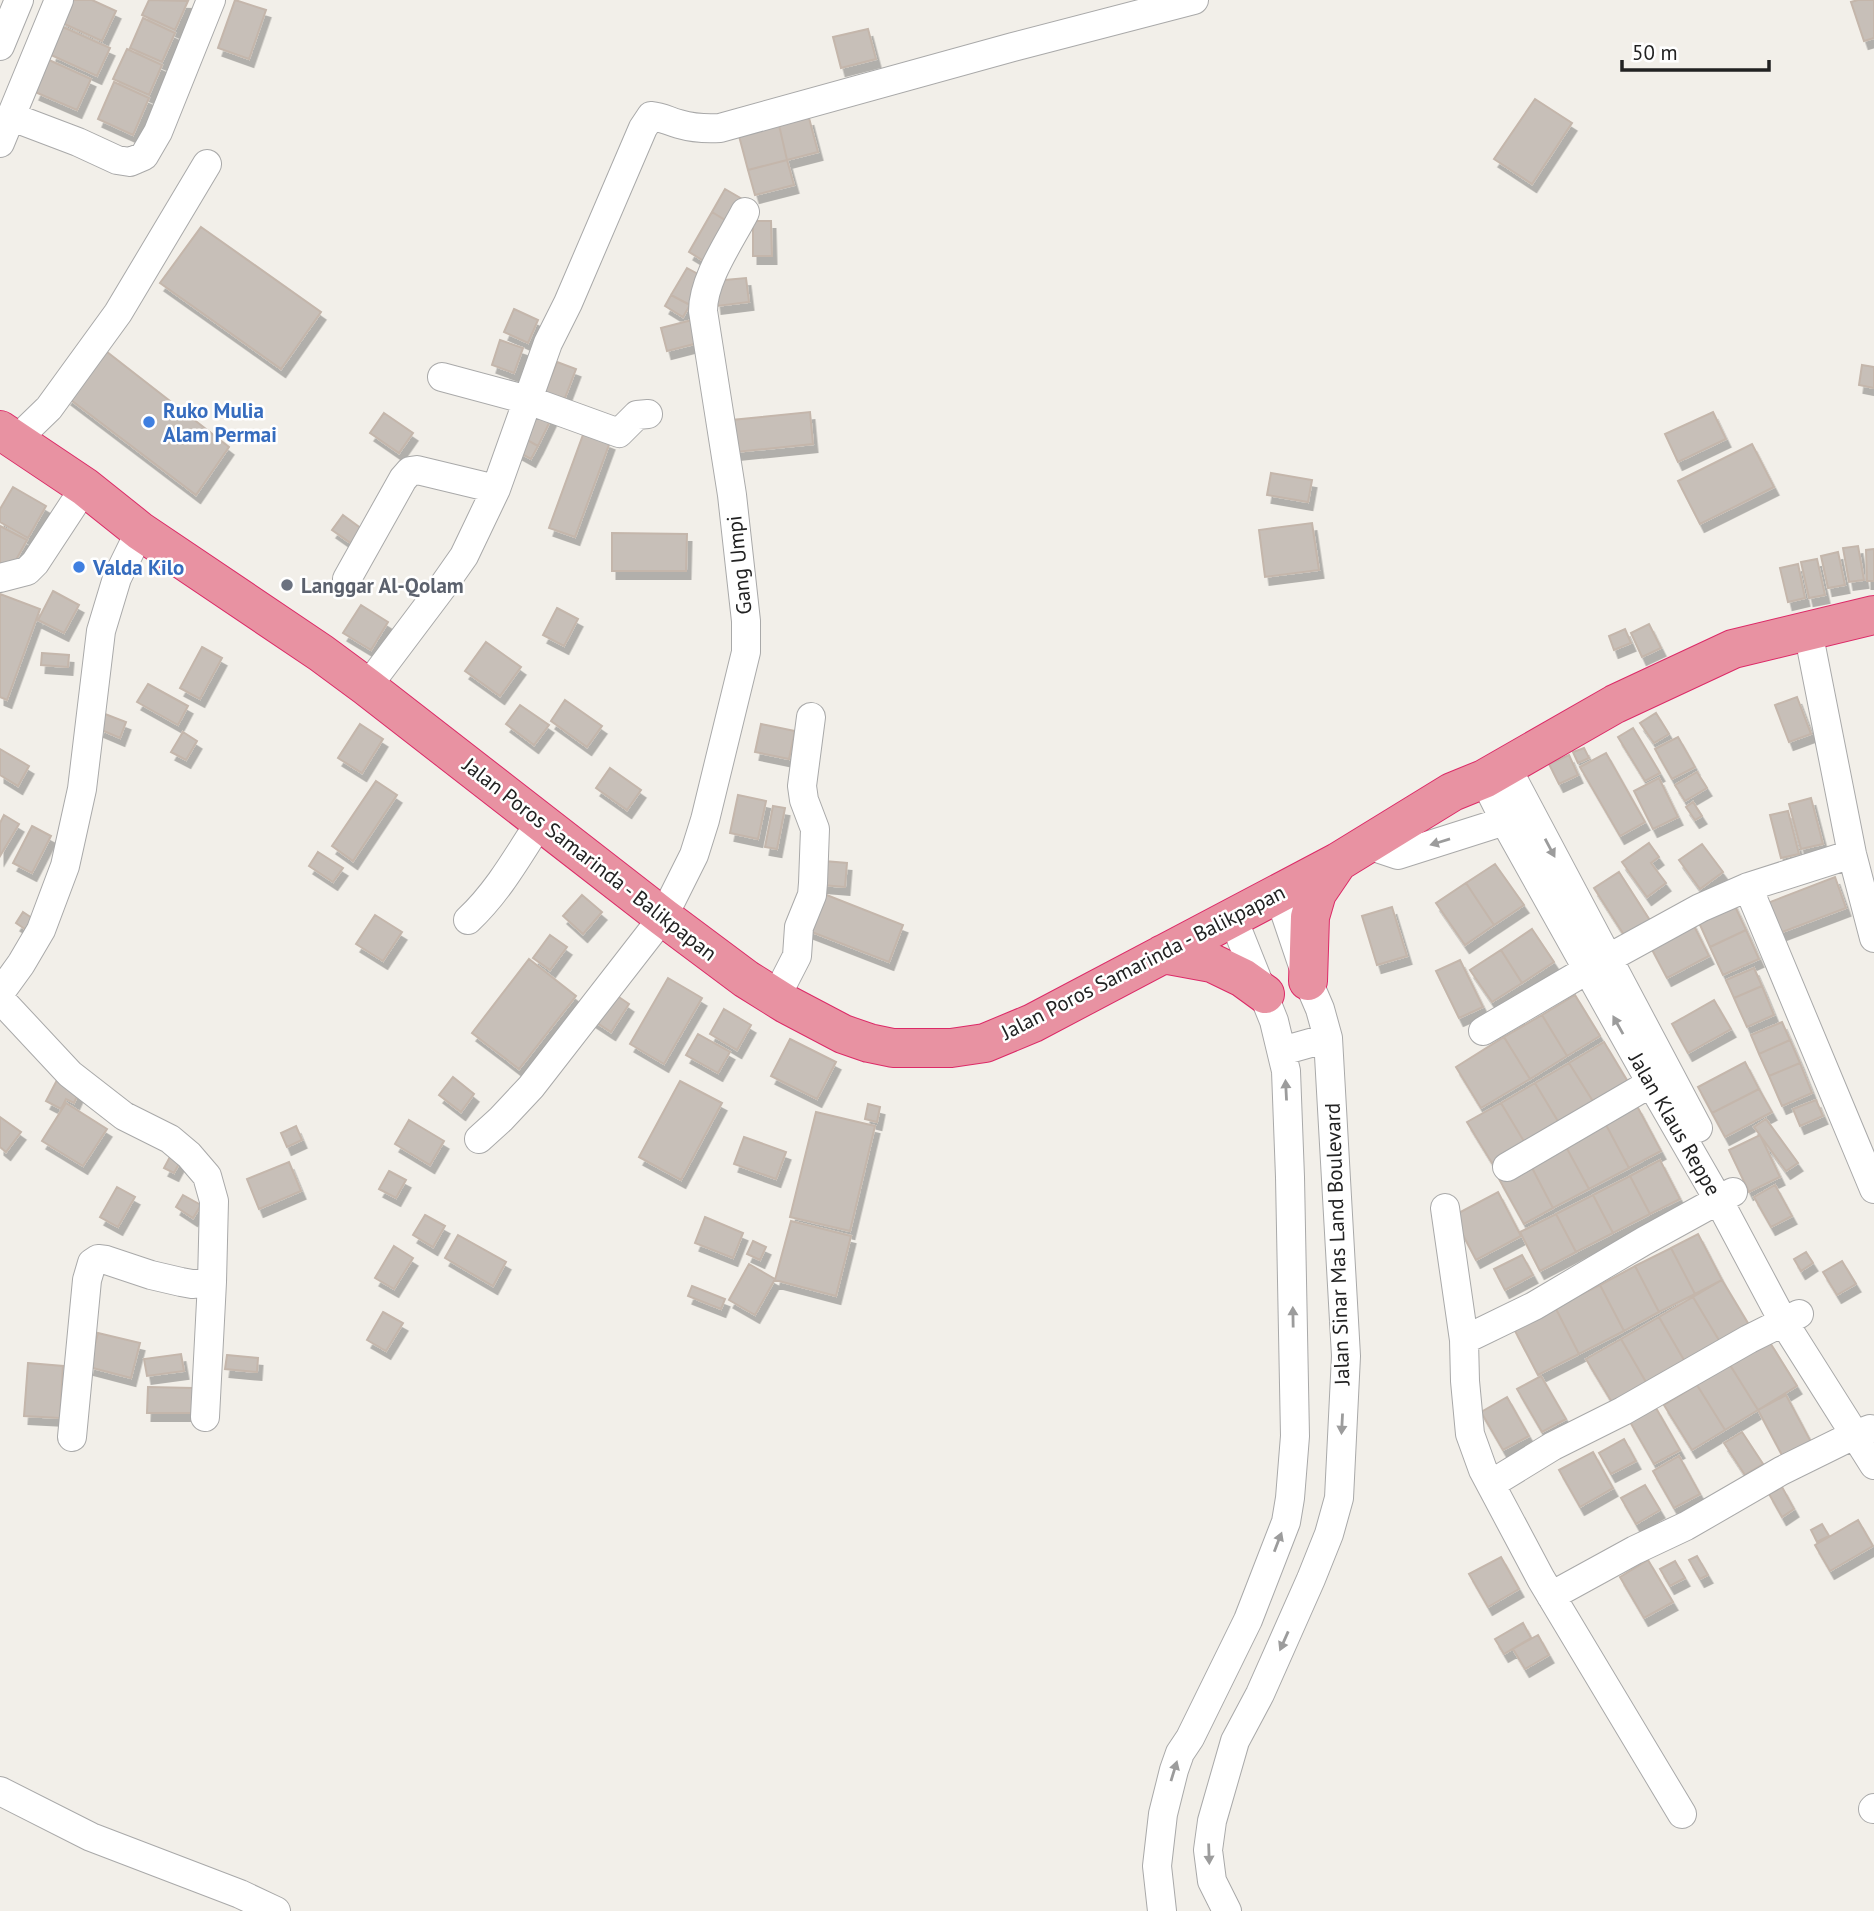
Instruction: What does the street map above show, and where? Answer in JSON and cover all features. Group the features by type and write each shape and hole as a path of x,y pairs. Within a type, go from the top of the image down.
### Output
{"highway":[{"name":"Jalan Poros Samarinda - Balikpapan","path":"7,436 85,487 140,531 310,645 746,979 822,1024 869,1043 893,1048 951,1048 985,1043 1033,1023 1351,853 1452,792 1495,772 1615,704 1733,649 1874,615"},
{"path":"1308,981 1310,917 1317,893 1351,853"},
{"path":"1163,954 1212,963 1243,978 1265,994"}],"street":[{"path":"0,47 19,0"},
{"path":"0,143 60,0"},
{"path":"12,117 117,160 130,162 144,156 158,132 211,0"},
{"path":"367,687 464,556 496,489 548,343 568,303 643,128 651,116 703,129 720,128 1194,0"},
{"path":"7,436 49,408 118,313 207,164"},
{"name":"Gang Umpi","path":"479,1139 531,1087 663,917 694,855 705,820 746,652 746,621 732,495 703,298 708,282 745,212"},
{"path":"442,377 528,400 619,433 637,415 648,414"},
{"path":"347,579 402,479 410,471 417,470 496,489"},
{"path":"0,578 27,571 35,564 85,487"},
{"path":"0,993 41,930 65,866 82,789 101,631 117,578 140,531"},
{"path":"1808,631 1852,854 1874,938"},
{"path":"776,998 797,956 799,927 812,895 815,829 804,800 803,786 811,717"},
{"name":"Jalan Klaus Reppe","path":"1495,772 1516,823 1598,964 1791,1318 1866,1434 1874,1465"},
{"path":"468,920 491,896 540,822"},
{"path":"1351,853 1398,855 1516,823"},
{"path":"1483,1031 1700,908 1748,887 1852,854"},
{"path":"1748,887 1874,1189"},
{"name":"Jalan Sinar Mas Land Boulevard","path":"1227,1911 1212,1881 1208,1850 1212,1821 1235,1741 1261,1694 1311,1579 1329,1534 1339,1498 1346,1356 1328,1038 1278,892"},
{"path":"1162,1911 1157,1866 1163,1814 1174,1770 1180,1753 1248,1620 1286,1522 1295,1436 1286,1071 1265,994 1232,916"},
{"path":"0,999 70,1074 124,1116 170,1139 189,1155 206,1176 214,1201 205,1417"},
{"path":"1282,1051 1328,1038"},
{"path":"1507,1167 1660,1079"},
{"path":"1464,1340 1534,1306 1726,1196"},
{"path":"1445,1208 1464,1340 1469,1434 1491,1485 1551,1596 1682,1814"},
{"path":"72,1437 87,1280 92,1263 98,1259 106,1260 181,1282 212,1282"},
{"path":"1491,1485 1553,1446 1623,1411 1791,1318"},
{"path":"1551,1596 1635,1550 1686,1526 1781,1471 1866,1434"},
{"path":"0,1791 92,1837 240,1894 276,1911"}],"building":[{"path":"70,0 92,0 116,11 102,41 60,22"},
{"path":"149,0 188,1 175,30 142,15"},
{"path":"235,0 266,10 249,59 218,48"},
{"path":"1874,0 1874,38 1864,41 1851,2"},
{"path":"143,18 175,33 162,62 130,48"},
{"path":"63,27 110,48 97,76 51,55"},
{"path":"868,29 876,59 841,68 833,37"},
{"path":"127,49 162,65 149,95 113,79"},
{"path":"49,60 91,79 77,110 35,92"},
{"path":"114,82 149,98 133,135 98,119"},
{"path":"1535,99 1572,123 1532,184 1494,159"},
{"path":"809,118 818,152 787,160 779,125"},
{"path":"779,125 787,160 748,170 739,136"},
{"path":"787,160 794,185 755,195 748,170"},
{"path":"725,189 744,200 730,223 712,212"},
{"path":"712,212 730,223 707,263 689,252"},
{"path":"753,221 771,221 772,256 753,256"},
{"path":"201,227 321,312 281,369 160,283"},
{"path":"687,268 705,278 690,305 671,295"},
{"path":"746,278 749,302 717,306 714,281"},
{"path":"671,295 690,305 683,317 665,306"},
{"path":"514,309 538,320 528,343 504,332"},
{"path":"692,320 698,343 667,351 661,328"},
{"path":"500,340 523,348 514,373 492,365"},
{"name":"Ruko Mulia Alam Permai","path":"102,348 229,447 196,495 67,397"},
{"path":"557,362 576,369 563,403 543,396"},
{"path":"1862,365 1874,367 1874,388 1859,385"},
{"path":"536,409 552,417 538,446 522,437"},
{"path":"810,412 813,444 736,452 732,420"},
{"path":"1713,412 1726,439 1678,462 1665,434"},
{"path":"384,413 413,433 399,453 370,433"},
{"path":"584,432 610,442 575,537 549,528"},
{"path":"522,437 538,446 531,459 515,450"},
{"path":"1752,444 1774,487 1700,524 1678,481"},
{"path":"1271,473 1312,480 1308,502 1267,495"},
{"path":"13,487 46,506 28,538 0,522 0,509"},
{"path":"343,515 362,529 352,544 332,530"},
{"path":"1312,523 1319,570 1265,577 1259,530"},
{"path":"0,526 27,540 11,569 0,562"},
{"path":"612,533 687,534 686,571 612,571"},
{"path":"1858,546 1864,580 1849,582 1843,548"},
{"path":"1874,549 1874,581 1867,581 1866,550"},
{"path":"1838,552 1845,585 1828,588 1821,556"},
{"path":"1817,559 1825,595 1809,598 1801,562"},
{"path":"1798,564 1805,598 1788,602 1780,568"},
{"path":"53,591 79,605 64,633 38,620"},
{"path":"0,594 40,609 7,700 0,697"},
{"path":"361,605 388,622 371,650 343,633"},
{"path":"557,608 578,619 564,646 543,635"},
{"path":"1649,624 1661,648 1642,657 1631,633"},
{"path":"1625,629 1631,643 1614,650 1609,636"},
{"path":"486,642 521,667 500,696 465,671"},
{"path":"202,647 222,658 200,699 180,688"},
{"path":"42,653 69,655 68,667 41,665"},
{"path":"148,684 188,706 178,725 137,702"},
{"path":"1797,697 1811,734 1789,742 1775,705"},
{"path":"565,700 602,726 587,747 551,721"},
{"path":"520,705 549,725 534,745 506,724"},
{"path":"1656,713 1669,734 1654,743 1640,723"},
{"path":"105,714 126,722 120,738 99,729"},
{"path":"360,724 383,739 362,773 338,758"},
{"path":"761,724 795,731 789,759 755,752"},
{"path":"1633,728 1660,773 1645,781 1618,737"},
{"path":"183,732 197,741 186,760 171,752"},
{"path":"1678,737 1695,767 1672,779 1655,749"},
{"path":"1584,748 1589,758 1578,763 1573,752"},
{"path":"0,749 29,766 18,786 0,775"},
{"path":"1606,753 1645,822 1620,836 1580,767"},
{"path":"1569,755 1578,775 1559,784 1549,764"},
{"path":"610,768 641,790 627,810 596,788"},
{"path":"1697,772 1707,788 1685,801 1675,785"},
{"path":"1659,778 1678,817 1653,829 1634,791"},
{"path":"376,781 397,795 353,861 332,846"},
{"path":"738,795 766,801 758,839 730,833"},
{"path":"1811,798 1823,844 1801,849 1789,804"},
{"path":"1693,802 1702,816 1695,820 1686,807"},
{"path":"773,806 785,808 777,849 765,847"},
{"path":"1788,811 1799,854 1781,858 1770,815"},
{"path":"4,815 19,824 0,856 0,823"},
{"path":"32,826 51,836 32,873 13,863"},
{"path":"1649,843 1659,857 1651,863 1666,883 1647,897 1622,862"},
{"path":"1702,844 1723,872 1700,889 1679,860"},
{"path":"318,852 343,868 333,882 309,866"},
{"path":"824,861 847,863 845,887 822,885"},
{"path":"1495,864 1524,905 1494,925 1466,883"},
{"path":"1619,872 1651,922 1626,938 1594,888"},
{"path":"1835,877 1846,908 1777,934 1765,904"},
{"path":"1466,883 1494,925 1465,945 1436,903"},
{"path":"819,892 903,925 889,962 804,929"},
{"path":"582,895 602,912 583,934 563,916"},
{"path":"1732,900 1746,930 1710,947 1696,916"},
{"path":"1392,907 1407,956 1377,965 1362,916"},
{"path":"23,912 35,920 28,931 16,923"},
{"path":"375,915 402,932 383,961 356,944"},
{"path":"1691,920 1709,956 1667,978 1648,942"},
{"path":"1532,929 1554,962 1522,983 1501,950"},
{"path":"1746,930 1759,959 1723,975 1710,947"},
{"path":"550,935 567,947 550,970 533,958"},
{"path":"1501,950 1522,983 1492,1002 1470,970"},
{"path":"529,959 576,996 519,1069 472,1033"},
{"path":"1460,960 1483,1007 1459,1018 1436,971"},
{"path":"1754,968 1762,986 1734,998 1726,980"},
{"path":"668,978 702,998 664,1064 630,1044"},
{"path":"1762,986 1774,1015 1747,1027 1734,998"},
{"path":"610,991 629,1004 611,1032 591,1019"},
{"path":"1575,995 1600,1036 1567,1056 1542,1015"},
{"path":"1714,1000 1731,1029 1688,1053 1672,1024"},
{"path":"724,1009 751,1025 737,1050 710,1034"},
{"path":"1542,1015 1567,1056 1530,1079 1504,1037"},
{"path":"1782,1022 1790,1040 1759,1054 1751,1035"},
{"path":"698,1034 730,1052 718,1073 686,1055"},
{"path":"1504,1037 1530,1079 1481,1108 1456,1067"},
{"path":"790,1039 836,1062 817,1099 771,1076"},
{"path":"1790,1040 1800,1063 1769,1076 1759,1054"},
{"path":"1604,1042 1628,1082 1594,1103 1569,1063"},
{"path":"1745,1062 1759,1089 1712,1113 1698,1087"},
{"path":"1569,1063 1594,1103 1559,1123 1535,1083"},
{"path":"1800,1063 1812,1093 1782,1106 1769,1076"},
{"path":"453,1077 474,1094 461,1112 439,1095"},
{"path":"57,1080 79,1092 74,1103 66,1099 61,1109 46,1101"},
{"path":"680,1081 722,1103 681,1180 639,1157"},
{"path":"1535,1083 1559,1123 1525,1143 1501,1103"},
{"path":"1759,1089 1772,1112 1725,1137 1712,1113"},
{"path":"1816,1100 1823,1116 1800,1126 1793,1109"},
{"path":"66,1103 107,1129 83,1166 42,1141"},
{"path":"1501,1103 1525,1143 1492,1163 1467,1122"},
{"path":"868,1104 880,1107 877,1122 865,1119"},
{"path":"1637,1106 1661,1151 1629,1168 1605,1123"},
{"path":"816,1112 875,1126 850,1231 790,1217"},
{"path":"0,1117 21,1132 6,1152 0,1147"},
{"path":"1766,1119 1798,1163 1786,1171 1754,1127"},
{"path":"409,1120 444,1141 430,1165 395,1144"},
{"path":"1605,1123 1629,1168 1589,1189 1565,1145"},
{"path":"296,1126 302,1140 287,1147 281,1133"},
{"path":"1760,1135 1780,1177 1749,1192 1729,1150"},
{"path":"744,1137 786,1152 776,1179 734,1164"},
{"path":"1565,1145 1589,1189 1553,1208 1530,1164"},
{"path":"172,1153 182,1158 174,1173 164,1168"},
{"path":"1660,1160 1680,1199 1650,1214 1630,1176"},
{"path":"289,1162 301,1191 259,1209 247,1179"},
{"path":"1530,1164 1553,1208 1524,1224 1499,1179"},
{"path":"389,1171 406,1180 396,1198 379,1189"},
{"path":"1630,1176 1650,1214 1613,1233 1593,1195"},
{"path":"1775,1185 1792,1216 1771,1227 1754,1197"},
{"path":"117,1187 135,1197 118,1227 100,1217"},
{"path":"1498,1192 1521,1236 1476,1260 1453,1216"},
{"path":"183,1195 201,1205 193,1218 176,1207"},
{"path":"1593,1195 1613,1233 1576,1252 1556,1214"},
{"path":"1556,1214 1576,1252 1540,1271 1520,1232"},
{"path":"425,1215 445,1226 433,1247 413,1235"},
{"path":"705,1217 743,1233 733,1258 695,1243"},
{"path":"791,1221 851,1236 836,1296 775,1280"},
{"path":"1698,1234 1722,1280 1695,1294 1671,1248"},
{"path":"458,1235 506,1262 493,1286 445,1258"},
{"path":"753,1241 766,1247 760,1260 747,1254"},
{"path":"394,1246 413,1258 394,1289 375,1278"},
{"path":"1671,1248 1695,1294 1659,1312 1635,1266"},
{"path":"1806,1252 1813,1263 1801,1271 1794,1259"},
{"path":"1522,1255 1533,1275 1505,1290 1494,1269"},
{"path":"1842,1261 1856,1284 1837,1295 1823,1272"},
{"path":"749,1264 775,1279 755,1315 729,1300"},
{"path":"1635,1266 1659,1312 1624,1331 1600,1285"},
{"path":"1722,1280 1752,1330 1723,1347 1693,1297"},
{"path":"1600,1285 1624,1331 1579,1354 1555,1307"},
{"path":"692,1286 725,1299 721,1309 688,1296"},
{"path":"1693,1297 1723,1347 1688,1367 1659,1317"},
{"path":"1555,1307 1579,1354 1538,1375 1514,1329"},
{"path":"383,1312 403,1323 386,1351 367,1340"},
{"path":"1659,1317 1688,1367 1650,1389 1621,1339"},
{"path":"98,1333 140,1343 131,1378 89,1367"},
{"path":"1621,1339 1650,1389 1616,1409 1586,1359"},
{"path":"1769,1341 1797,1386 1758,1410 1730,1365"},
{"path":"181,1354 184,1371 147,1376 144,1359"},
{"path":"227,1355 258,1358 257,1372 225,1369"},
{"path":"28,1363 63,1366 60,1418 24,1416"},
{"path":"1730,1365 1758,1410 1725,1430 1697,1385"},
{"path":"1541,1376 1566,1419 1542,1432 1517,1389"},
{"path":"1697,1385 1725,1430 1692,1450 1664,1405"},
{"path":"148,1387 193,1388 193,1413 147,1413"},
{"path":"1786,1395 1811,1442 1783,1457 1758,1410"},
{"path":"1507,1397 1529,1436 1503,1450 1481,1412"},
{"path":"1656,1408 1680,1450 1654,1464 1630,1422"},
{"path":"1742,1432 1763,1464 1745,1475 1724,1443"},
{"path":"1624,1439 1636,1461 1611,1474 1599,1453"},
{"path":"1593,1452 1613,1488 1580,1507 1559,1470"},
{"path":"1679,1456 1700,1494 1674,1508 1653,1471"},
{"path":"1645,1485 1660,1510 1636,1524 1621,1498"},
{"path":"1782,1487 1794,1509 1782,1517 1769,1494"},
{"path":"1858,1520 1873,1546 1830,1571 1815,1545"},
{"path":"1822,1524 1829,1536 1817,1542 1811,1530"},
{"path":"1697,1556 1708,1575 1700,1579 1689,1560"},
{"path":"1501,1557 1519,1589 1488,1607 1469,1574"},
{"path":"1648,1560 1673,1602 1644,1618 1620,1577"},
{"path":"1675,1561 1685,1578 1670,1586 1660,1569"},
{"path":"1523,1623 1531,1638 1504,1654 1495,1639"},
{"path":"1538,1635 1549,1655 1525,1669 1513,1649"}],"place":[{"name":"Ruko Mulia Alam Permai","path":"149,422"},
{"name":"Valda Kilo","path":"79,567"},
{"name":"Langgar Al-Qolam","path":"287,585"}]}
